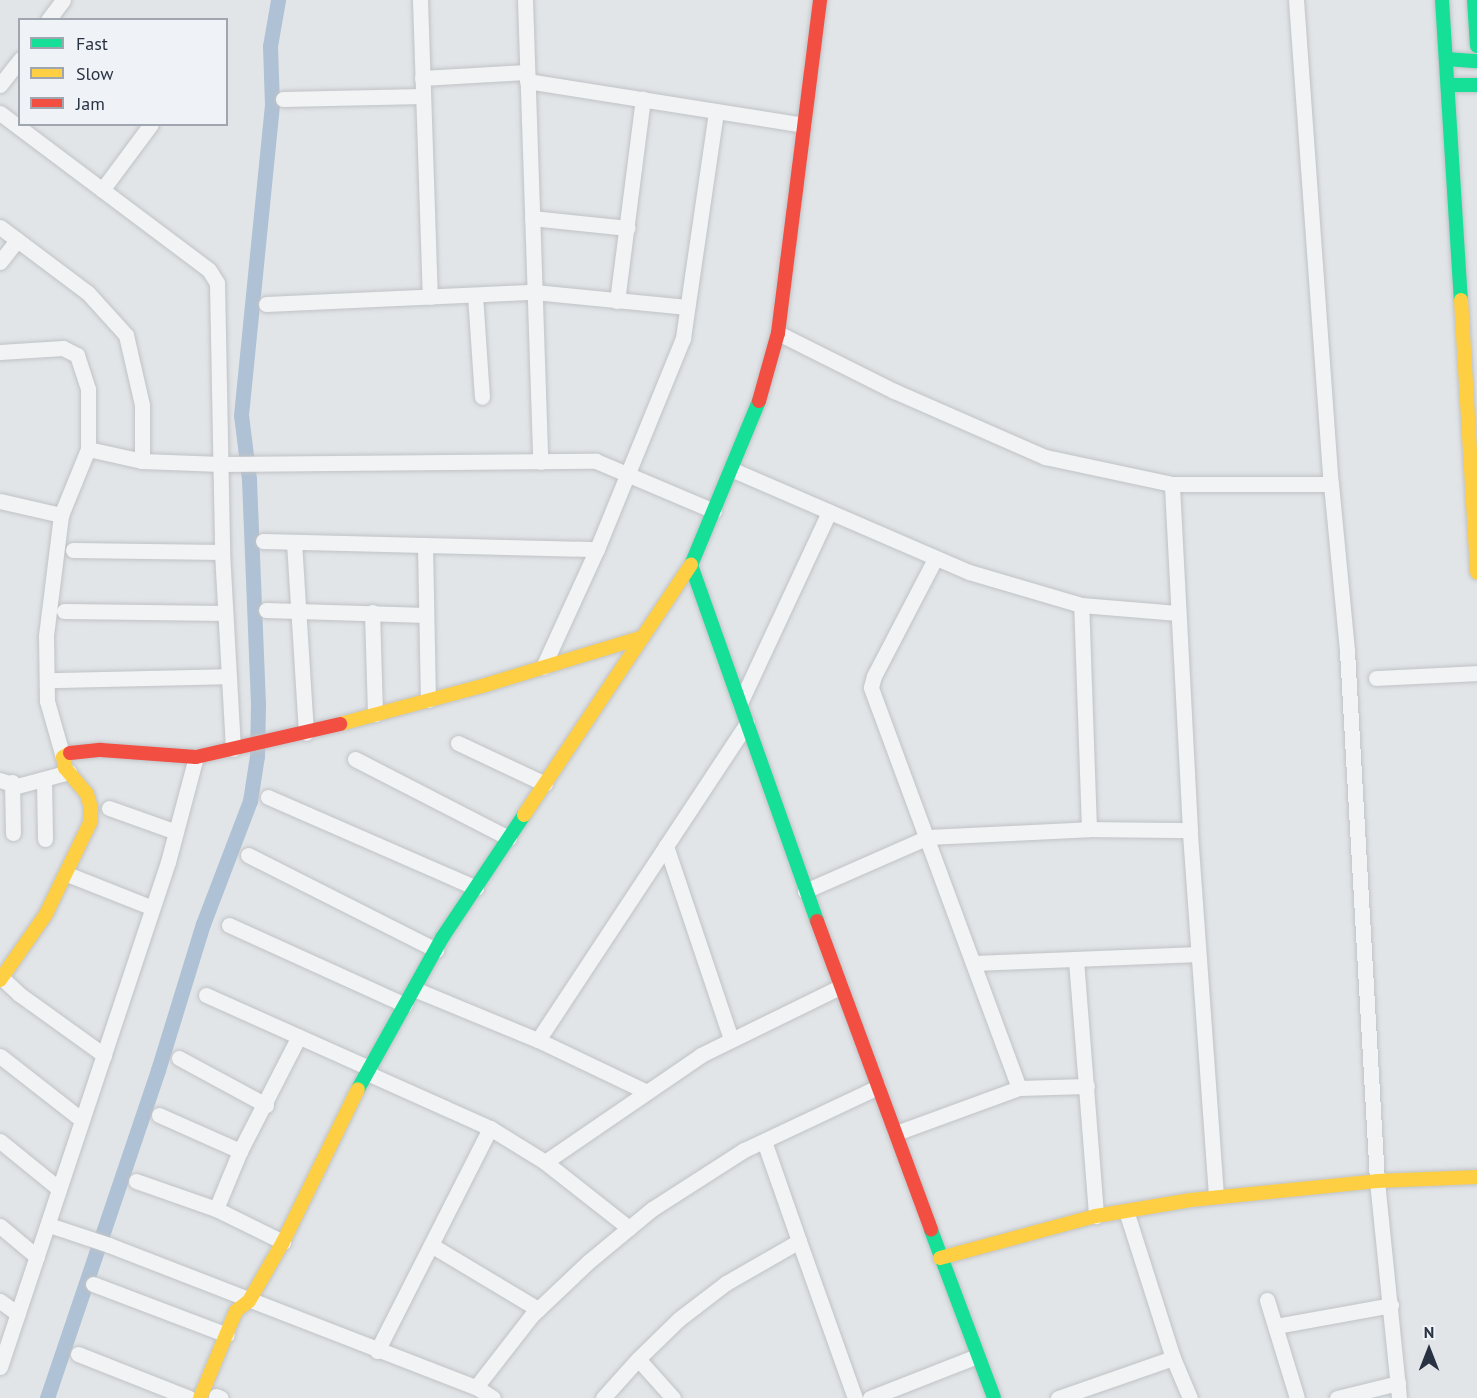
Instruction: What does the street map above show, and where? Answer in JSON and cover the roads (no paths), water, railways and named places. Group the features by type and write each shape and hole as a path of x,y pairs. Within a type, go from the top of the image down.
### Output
{"street":[{"path":"50,18 63,0"},
{"path":"420,0 430,297"},
{"path":"525,0 540,462"},
{"path":"200,1398 236,1311 249,1301 283,1242 368,1071 436,950 691,565 757,408 778,333 820,0"},
{"path":"1296,0 1331,484 1347,651 1377,1181 1398,1390 1337,1398"},
{"path":"1442,0 1449,85 1477,573"},
{"path":"1474,0 1477,46"},
{"path":"1446,59 1477,61"},
{"path":"0,85 18,62"},
{"path":"422,78 526,76 643,99 804,125"},
{"path":"1449,85 1477,85"},
{"path":"283,99 423,96"},
{"path":"617,301 643,99"},
{"path":"543,667 597,549 683,338 716,111"},
{"path":"0,113 209,270 217,283 224,464 222,552 225,613 229,676 240,747"},
{"path":"102,190 150,126"},
{"path":"532,218 627,228"},
{"path":"0,227 88,293 126,335 142,405 142,461"},
{"path":"0,262 17,240"},
{"path":"266,304 534,292 687,308"},
{"path":"475,295 482,397"},
{"path":"778,333 894,391 1045,457 1172,484 1331,484"},
{"path":"0,352 63,348 77,355 88,389 88,449 60,515 46,636 47,701 64,768 87,794 91,808 90,823 46,914 3,973 19,994 104,1054"},
{"path":"88,449 142,461 224,464 596,461 627,472 714,511"},
{"path":"731,469 969,572 1081,605 1178,613"},
{"path":"1172,484 1190,830 1216,1197"},
{"path":"0,501 60,515"},
{"path":"740,703 830,512"},
{"path":"263,541 597,549"},
{"path":"294,542 306,733"},
{"path":"425,545 428,700"},
{"path":"73,550 222,552"},
{"path":"935,559 874,676 872,687 1019,1088"},
{"path":"691,565 840,987 994,1398"},
{"path":"1081,605 1089,829"},
{"path":"266,610 298,609 426,615"},
{"path":"64,611 225,613"},
{"path":"372,612 375,714"},
{"path":"63,757 69,753 101,750 196,757 306,733 643,637"},
{"path":"1376,678 1477,673"},
{"path":"55,680 229,676"},
{"path":"538,1040 747,723"},
{"path":"458,743 545,784"},
{"path":"0,1367 153,908 196,757"},
{"path":"355,759 509,838"},
{"path":"6,781 17,786 69,772"},
{"path":"44,780 45,839"},
{"path":"6,781 13,833"},
{"path":"268,797 476,888"},
{"path":"109,808 176,832"},
{"path":"806,891 928,837 1089,829 1190,830"},
{"path":"666,846 731,1039"},
{"path":"248,855 436,950"},
{"path":"67,874 153,908"},
{"path":"229,925 405,1005"},
{"path":"975,963 1198,954"},
{"path":"1076,960 1096,1216"},
{"path":"545,1162 701,1054 840,987"},
{"path":"414,989 538,1040 645,1092"},
{"path":"206,995 490,1128 545,1162 629,1228"},
{"path":"216,1209 240,1151 266,1105 298,1038"},
{"path":"0,1056 82,1120"},
{"path":"179,1058 266,1105"},
{"path":"896,1133 1019,1088 1087,1086"},
{"path":"476,1386 538,1309 588,1262 652,1209 744,1150 878,1087"},
{"path":"159,1115 240,1151"},
{"path":"377,1351 490,1128"},
{"path":"0,1141 59,1189"},
{"path":"764,1141 855,1398"},
{"path":"940,1258 1126,1210 1216,1197 1377,1181 1477,1177"},
{"path":"136,1181 216,1209 283,1242"},
{"path":"1126,1210 1173,1358 1190,1398"},
{"path":"48,1225 109,1245 377,1351 476,1386 492,1398"},
{"path":"0,1226 37,1257"},
{"path":"603,1398 638,1359 679,1319 726,1283 799,1241"},
{"path":"431,1245 538,1309"},
{"path":"93,1284 227,1335"},
{"path":"1267,1300 1297,1398"},
{"path":"0,1301 18,1314"},
{"path":"218,1397 248,1318 249,1301"},
{"path":"1276,1326 1391,1305"},
{"path":"78,1354 189,1398"},
{"path":"870,1398 977,1356"},
{"path":"1058,1398 1173,1358"},
{"path":"638,1359 673,1398"}],"waterway":[{"path":"47,1398 158,1070 203,924 250,801 257,756 258,704 249,479 241,415 272,104 270,46 278,0"}]}
